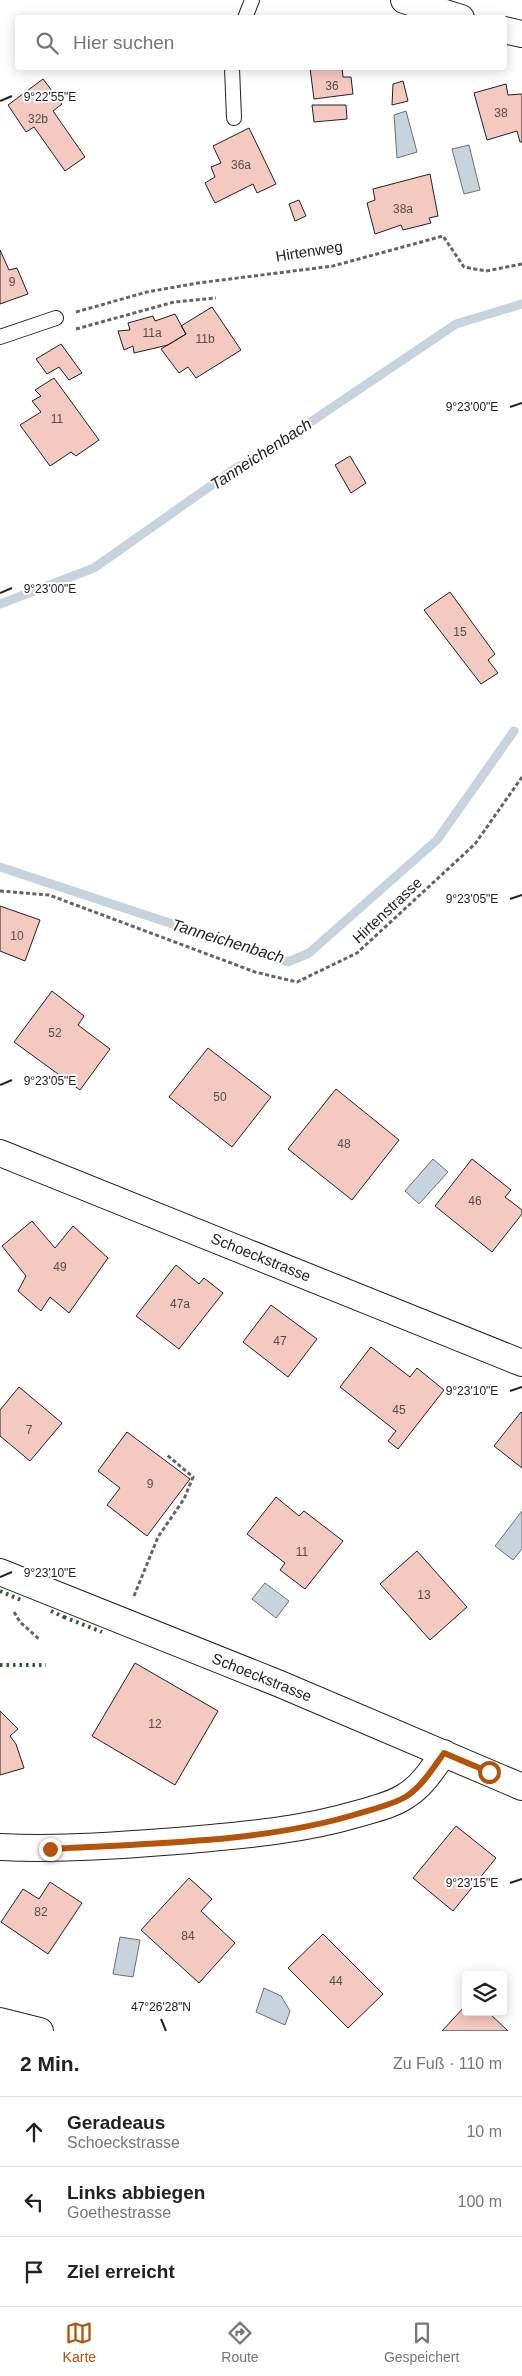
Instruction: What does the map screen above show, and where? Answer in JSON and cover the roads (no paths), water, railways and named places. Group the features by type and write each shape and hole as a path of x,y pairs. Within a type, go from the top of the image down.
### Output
{"street":[{"path":"404,0 452,15"},
{"path":"507,31 522,34"},
{"name":"Schoeckstrasse","path":"0,1153 522,1363"},
{"name":"Schoeckstrasse","path":"0,1572 444,1753 522,1787"},
{"path":"0,1847 50,1849 172,1841 245,1835 329,1823 384,1806 407,1796 426,1779 444,1753"},
{"path":"0,2021 40,2031"}],"lane":[{"path":"246,15 252,0"},
{"path":"232,70 234,118"},
{"path":"0,337 56,318"}],"waterway":[{"name":"Tanneichenbach","path":"0,604 94,568 236,468 263,454 456,324 522,304"},
{"name":"Tanneichenbach","path":"0,867 288,962 309,953 437,840 514,731"}]}
